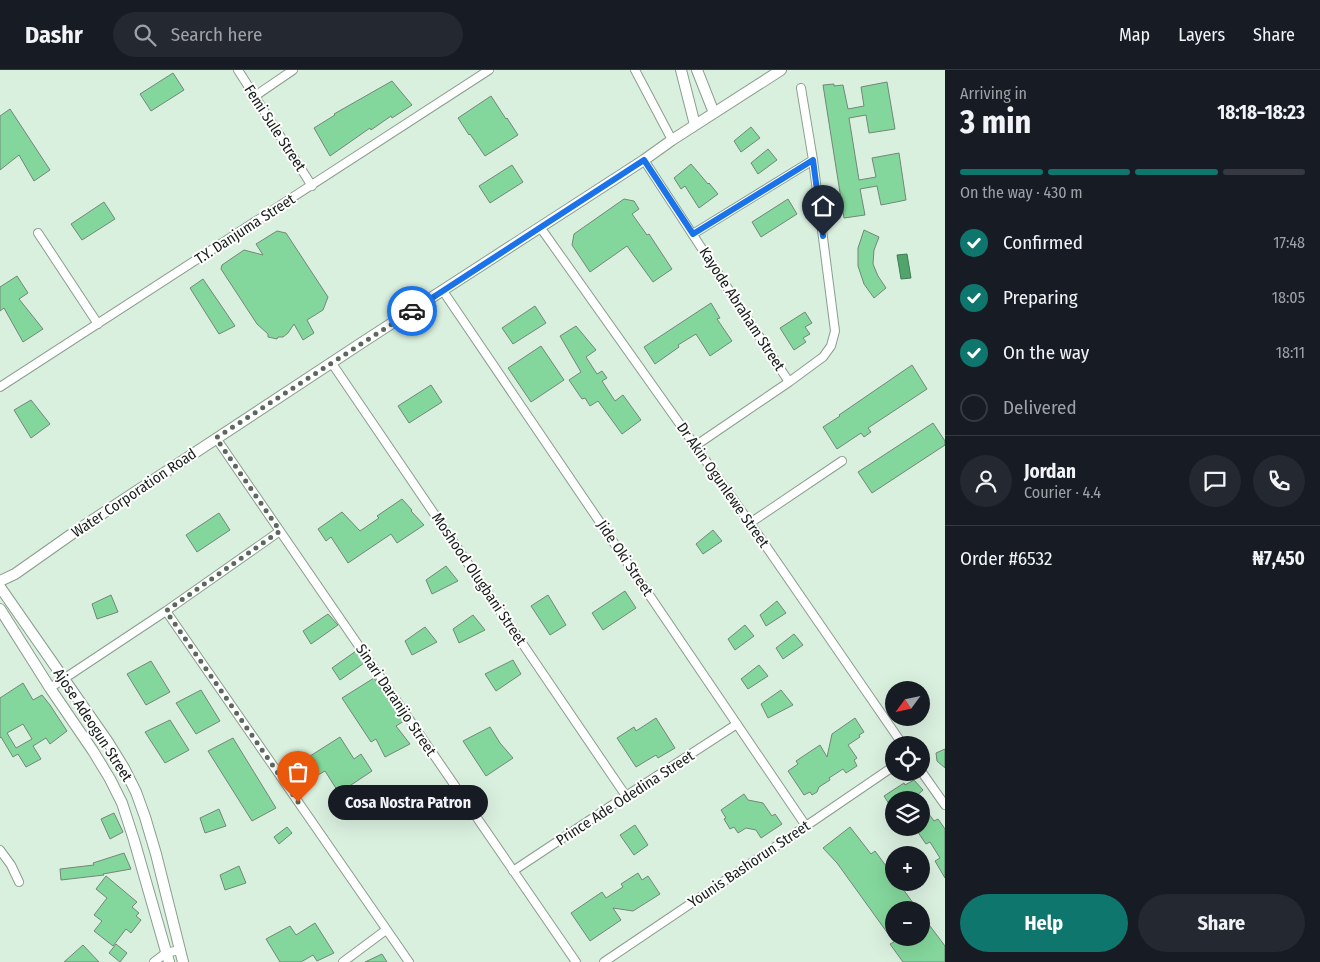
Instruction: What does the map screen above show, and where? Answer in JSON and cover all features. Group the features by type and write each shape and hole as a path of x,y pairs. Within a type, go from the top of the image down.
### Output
{"street":[{"name":"Femi Sule Street","path":"238,70 312,186"},
{"path":"255,96 293,70"},
{"name":"T.Y. Danjuma Street","path":"0,387 489,70"},
{"path":"635,70 672,140"},
{"path":"681,70 695,125"},
{"path":"697,70 714,113"},
{"name":"Water Corporation Road","path":"15,574 76,531 331,362 781,70"},
{"path":"695,446 823,357 831,346 835,331 813,160 801,88"},
{"name":"Kayode Abraham Street","path":"644,160 789,382"},
{"path":"693,234 813,160"},
{"name":"Dr Akin Ogunlewe Street","path":"540,228 750,523 897,736"},
{"path":"38,233 98,324"},
{"name":"Jide Oki Street","path":"443,291 806,826"},
{"name":"Moshood Olugbani Street","path":"331,362 626,796"},
{"name":"Sinari Daranijo Street","path":"216,438 576,962"},
{"path":"750,523 842,461"},
{"path":"50,688 166,611 280,531"},
{"path":"0,581 15,574"},
{"path":"1,591 15,574"},
{"name":"Ajose Adeogun Street","path":"1,591 108,742 136,792 156,854 183,962"},
{"name":"Ajose Adeogun Street","path":"0,609 97,757 122,803 167,958"},
{"path":"166,611 409,962"},
{"name":"Prince Ade Odedina Street","path":"513,871 737,724"},
{"name":"Younis Bashorun Street","path":"604,962 885,772"},
{"path":"928,781 945,805"},
{"path":"0,850 11,865 19,882"},
{"path":"343,962 386,930"},
{"path":"154,962 167,958 180,950"}],"shaded area":[{"path":"907,254 911,278 901,279 897,255"}],"building":[{"path":"173,73 184,90 151,111 140,94"},
{"path":"392,81 412,105 392,118 391,116 371,130 370,128 330,156 314,128 334,114"},
{"path":"887,82 895,129 869,133 866,115 849,118 859,180 876,177 872,158 899,153 906,200 881,205 877,186 860,189 865,215 844,218 823,85 843,85 848,109 864,106 861,87"},
{"path":"491,96 518,135 485,156 458,118"},
{"path":"10,109 50,170 34,181 19,155 0,170 0,116"},
{"path":"751,127 760,138 741,152 734,141"},
{"path":"768,149 777,160 758,174 751,163"},
{"path":"691,164 718,194 699,208 685,186 681,189 674,178"},
{"path":"512,165 523,182 490,203 479,186"},
{"path":"624,199 634,201 639,209 632,214 647,235 649,234 672,269 653,282 627,246 590,272 572,245 574,234"},
{"path":"788,199 797,214 761,237 752,222"},
{"path":"104,202 115,219 82,240 71,224"},
{"path":"864,230 879,237 874,250 873,264 886,288 874,298 864,284 858,266 858,248"},
{"path":"277,231 286,233 328,297 323,310 307,320 314,333 303,340 294,324 283,337 278,337 277,339 268,337 268,334 257,324 221,269 222,265 244,250 263,255 256,244"},
{"path":"17,276 28,293 19,299 43,329 23,342 4,308 0,311 0,287"},
{"path":"203,279 235,326 219,334 190,288"},
{"path":"711,303 720,318 717,319 732,341 710,356 696,334 678,345 679,347 655,364 644,347"},
{"path":"535,306 546,323 513,344 502,328"},
{"path":"805,312 812,323 805,327 810,334 803,338 806,342 794,350 780,328"},
{"path":"576,326 596,350 586,357 597,374 602,371 607,378 602,381 615,401 623,395 641,420 622,434 598,401 590,406 585,398 582,399 569,380 581,372 560,336"},
{"path":"541,346 564,380 531,402 508,368"},
{"path":"912,365 927,389 868,428 871,432 864,437 861,433 837,449 823,427"},
{"path":"431,385 442,402 409,423 398,406"},
{"path":"31,400 50,424 31,438 14,410"},
{"path":"933,423 945,441 945,445 872,493 858,472"},
{"path":"402,499 424,525 397,543 391,534 348,563 331,537 326,541 318,529 342,512 360,531 379,518 377,516"},
{"path":"219,513 230,530 197,552 186,535"},
{"path":"713,530 722,541 703,554 696,544"},
{"path":"446,566 458,581 432,594 426,580"},
{"path":"625,591 636,608 603,630 592,613"},
{"path":"111,595 118,612 97,619 92,604"},
{"path":"548,595 566,625 550,635 531,606"},
{"path":"777,601 786,613 766,626 760,615"},
{"path":"328,614 338,625 311,644 303,631"},
{"path":"473,615 485,630 459,643 453,629"},
{"path":"745,625 754,636 735,650 728,639"},
{"path":"425,627 437,642 412,655 405,641"},
{"path":"794,634 803,645 783,659 776,648"},
{"path":"356,651 364,663 340,680 332,668"},
{"path":"513,660 521,674 496,691 485,674"},
{"path":"151,661 170,692 146,705 127,674"},
{"path":"759,665 768,676 748,689 741,679"},
{"path":"374,678 404,721 396,726 410,744 385,757 376,739 371,742 342,698"},
{"path":"23,683 33,700 42,695 67,731 50,744 46,738 33,746 41,759 26,767 18,754 13,757 0,738 0,698","holes":["23,724 32,739 16,748 7,733"]},
{"path":"201,690 220,721 196,734 176,703"},
{"path":"781,690 793,705 768,718 761,704"},
{"path":"656,718 675,748 658,758 656,755 636,767 617,738 634,727 636,731"},
{"path":"855,718 864,732 848,745 857,758 854,760 857,766 846,773 843,769 829,778 830,780 819,787 817,792 812,795 810,792 804,795 788,771 798,764 796,761 820,745 827,757 832,734"},
{"path":"170,720 189,750 165,763 145,732"},
{"path":"490,727 500,743 513,758 486,776 463,741"},
{"path":"340,737 354,759 361,754 372,771 339,793 325,771 318,775 307,758"},
{"path":"233,738 276,808 252,821 208,751"},
{"path":"945,749 945,768 937,761 936,753"},
{"path":"915,781 923,790 892,791 904,783 905,785"},
{"path":"744,794 748,800 763,803 772,816 775,814 782,824 761,838 756,830 746,828 738,833 734,827 730,829 721,810"},
{"path":"219,809 226,826 205,833 200,818"},
{"path":"114,813 123,832 110,839 101,819"},
{"path":"930,816 934,821 938,819 945,829 945,878 935,861 940,858 930,842 926,844 920,836 930,836"},
{"path":"635,825 648,845 634,855 620,835"},
{"path":"287,827 292,833 279,844 274,837"},
{"path":"850,827 871,854 875,851 885,865 885,891 904,891 912,901 885,901 885,930 837,863 823,848"},
{"path":"124,853 131,869 104,875 61,880 60,869 94,865 93,863"},
{"path":"239,866 246,883 225,890 220,875"},
{"path":"638,873 642,880 648,876 660,894 633,911 613,908 621,920 590,941 571,913 602,892 606,898 623,887 621,884"},
{"path":"106,876 137,902 132,907 139,913 136,916 141,920 131,933 126,929 113,946 94,931 102,921 94,915 107,898 96,889"},
{"path":"315,923 334,953 317,961 313,955 301,962 280,962 266,939 290,926 296,935"},
{"path":"930,926 945,946 945,962 903,962 891,946 930,946"},
{"path":"116,944 127,953 120,962 109,953"},
{"path":"83,945 99,962 64,962"},
{"path":"382,954 387,962 365,962"}],"way so far":[{"path":"298,802 166,611 280,531 216,438 412,311"}],"place":[{"name":"Cosa Nostra Patron","path":"298,802"}],"route":[{"path":"412,311 644,160 693,234 813,160 823,236"}]}
